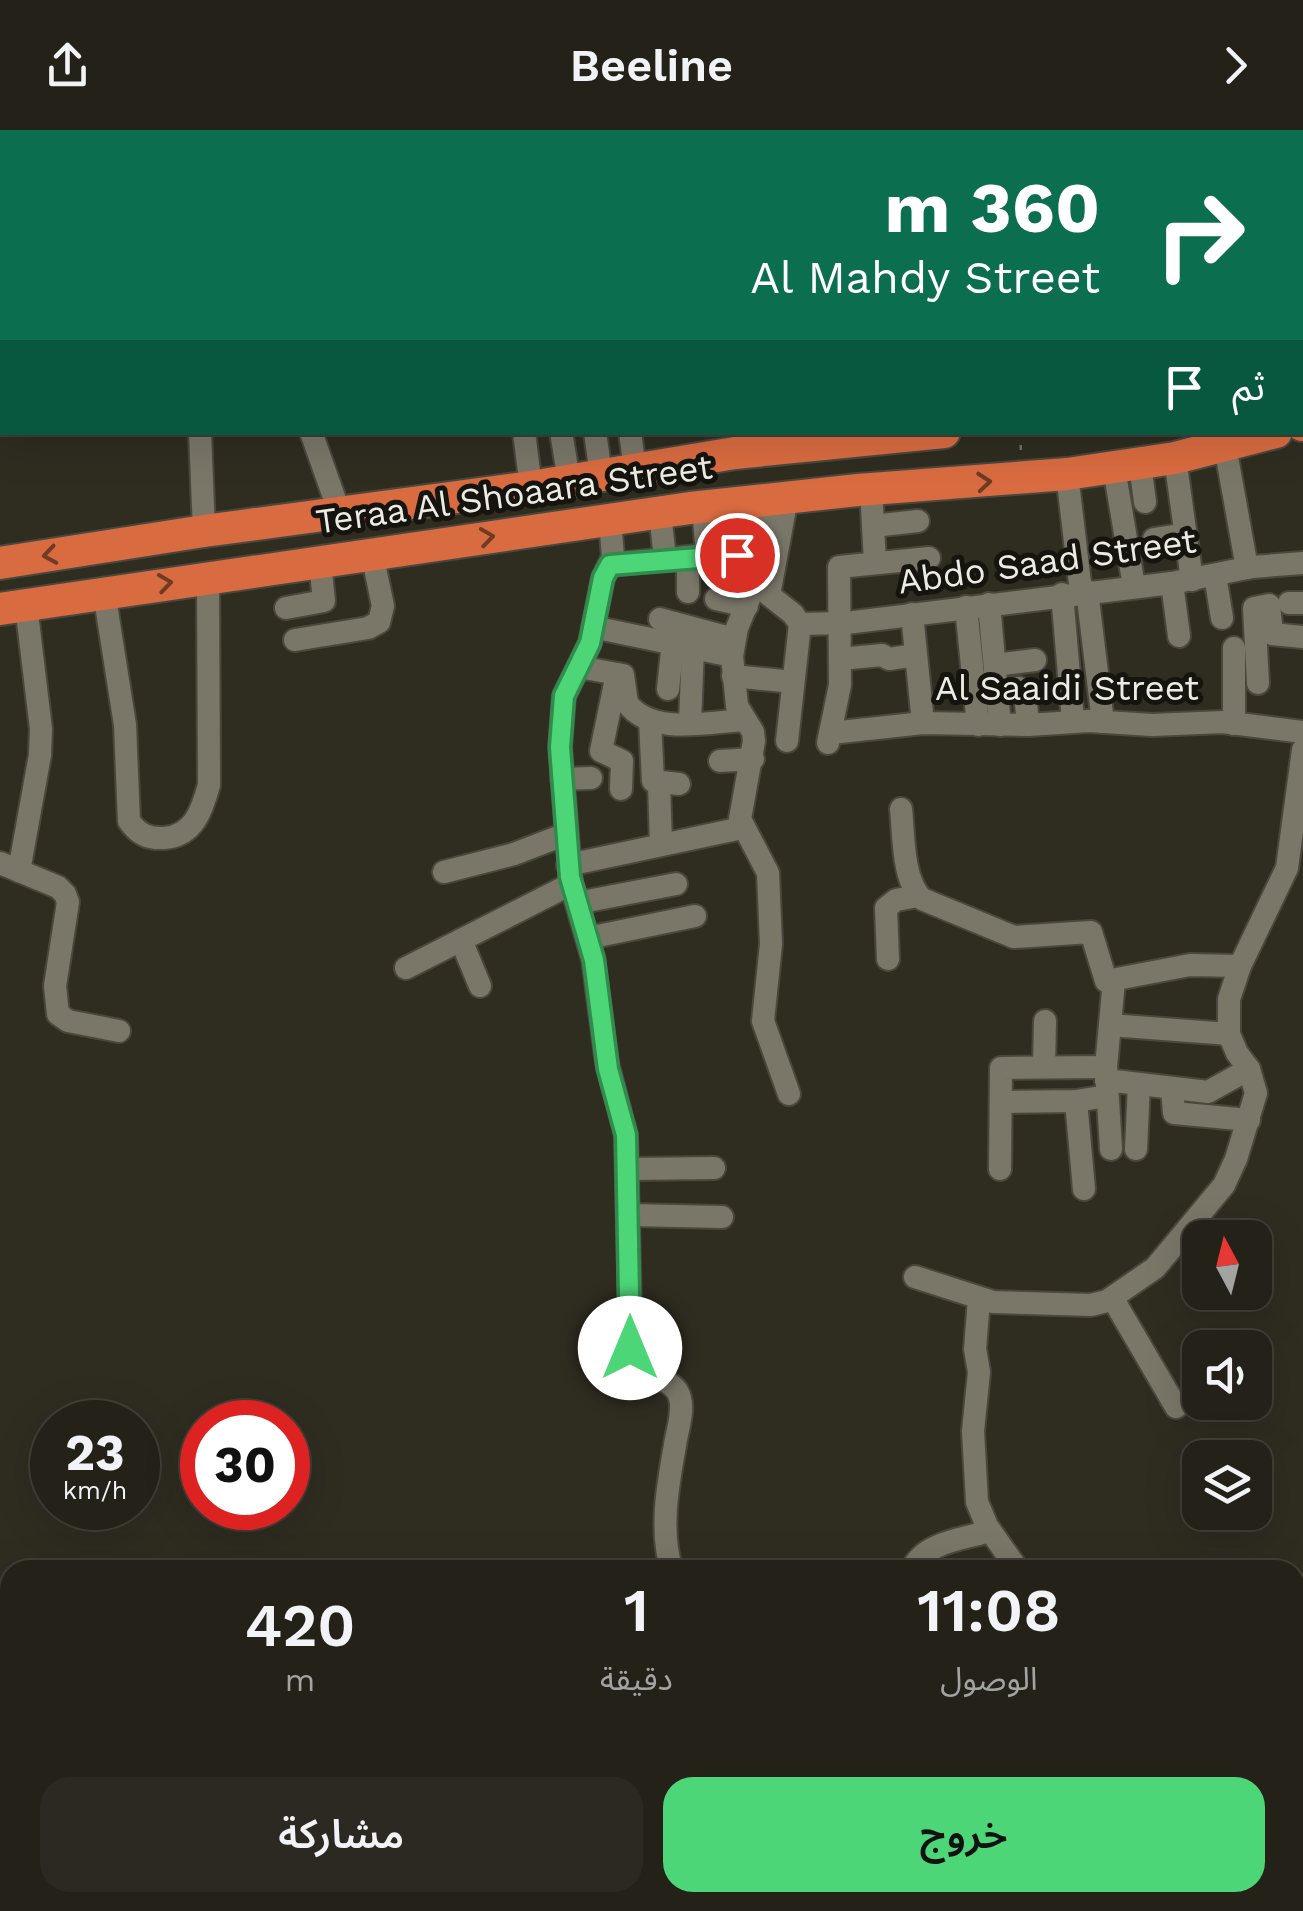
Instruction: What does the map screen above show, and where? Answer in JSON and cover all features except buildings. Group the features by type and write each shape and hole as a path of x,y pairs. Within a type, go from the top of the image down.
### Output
{"highway":[{"name":"Teraa Al Shoaara Street","path":"0,563 531,487 635,470 740,443 888,435"},
{"name":"Teraa Al Shoaara Street","path":"13,607 703,506 1127,466 1262,435"},
{"path":"320,562 325,544 343,513 367,516 367,534 378,553"}],"street":[{"path":"662,130 670,130"},
{"path":"200,435 204,531"},
{"path":"312,435 343,513"},
{"path":"524,435 531,487"},
{"path":"563,435 585,478"},
{"path":"585,478 594,435"},
{"path":"630,435 635,470"},
{"path":"1179,636 1193,579 1186,534 1200,447"},
{"path":"1200,447 1247,568"},
{"path":"1127,466 1145,502"},
{"path":"1127,466 1134,586"},
{"path":"1068,474 1077,592 1073,721"},
{"path":"893,488 902,524"},
{"path":"875,562 902,524 893,488"},
{"path":"778,498 733,657 737,706 752,732 753,759 740,812 742,828 768,873 772,944 763,1021 789,1094"},
{"path":"778,498 769,595 794,614 800,624 787,740"},
{"path":"674,563 703,506"},
{"path":"660,513 674,563 688,592"},
{"path":"610,520 614,553 623,570"},
{"path":"1154,538 1186,534"},
{"path":"294,640 368,628 378,622 384,606 378,553"},
{"path":"669,1560 666,1516 681,1402 672,1385 640,1371 632,1361 625,1126 608,1069 588,938 572,884 562,780 562,706 603,616 603,578 623,570 761,554"},
{"path":"916,654 889,659 884,655 840,659 839,567 928,558"},
{"path":"286,608 324,602 320,562"},
{"name":"Abdo Saad Street","path":"800,624 978,606 1303,563"},
{"path":"104,592 125,725 129,821 137,832 152,839 174,838 189,830 201,811 208,785 208,578"},
{"path":"1193,579 1222,618"},
{"path":"1077,592 1103,722"},
{"path":"716,600 746,606"},
{"path":"1258,683 1254,608 1269,605 1272,634 1303,637"},
{"path":"978,606 996,665 998,690 989,725"},
{"path":"978,606 989,725"},
{"path":"13,607 41,729 40,755 9,867 58,887 68,902 55,986 58,1014 68,1021 119,1031"},
{"path":"912,614 922,723"},
{"path":"603,616 674,653 733,657 794,682"},
{"path":"1234,648 1234,724"},
{"path":"674,653 690,723"},
{"name":"Al Saaidi Street","path":"840,659 838,702 829,738 922,723 1028,725 1073,721 1234,724 1303,732"},
{"path":"996,665 1035,660"},
{"path":"579,668 624,678 630,706 650,721 744,720"},
{"path":"617,674 601,748 604,754 622,760 622,789"},
{"path":"998,690 1019,688 1025,692 1028,725"},
{"path":"650,721 653,782 669,784 662,844"},
{"path":"915,1278 979,1299 1091,1305 1113,1299 1155,1268 1224,1185 1256,1093 1249,1069 1229,1034 1229,1000 1240,966 1297,856 1303,750"},
{"path":"720,761 753,759"},
{"path":"562,780 591,778"},
{"path":"901,808 910,874 918,896"},
{"path":"406,968 572,884 662,844 742,828"},
{"path":"444,872 514,854 566,834"},
{"path":"572,884 676,884"},
{"path":"888,959 886,908 896,900 918,896 1014,937 1091,932 1103,979 1114,981 1190,966 1240,966"},
{"path":"588,938 695,916"},
{"path":"461,940 480,986"},
{"path":"1110,1149 1106,1081 1114,981"},
{"path":"1044,1021 1044,1066"},
{"path":"1110,1025 1229,1034"},
{"path":"1000,1169 1001,1068 1044,1066 1106,1081 1208,1092 1249,1069"},
{"path":"1001,1102 1076,1101 1106,1081"},
{"path":"1136,1149 1139,1084"},
{"path":"1172,1088 1174,1113 1249,1120"},
{"path":"1076,1101 1084,1189"},
{"path":"627,1170 714,1168"},
{"path":"630,1215 722,1217"},
{"path":"979,1299 974,1450 977,1502 990,1531 1011,1560"},
{"path":"1113,1299 1176,1407"},
{"path":"917,1560 927,1551 990,1531"}],"route":[{"path":"630,1348 626,1135 608,1069 594,960 569,870 560,760 562,706 568,685 590,643 603,578 610,565 737,555"}]}
